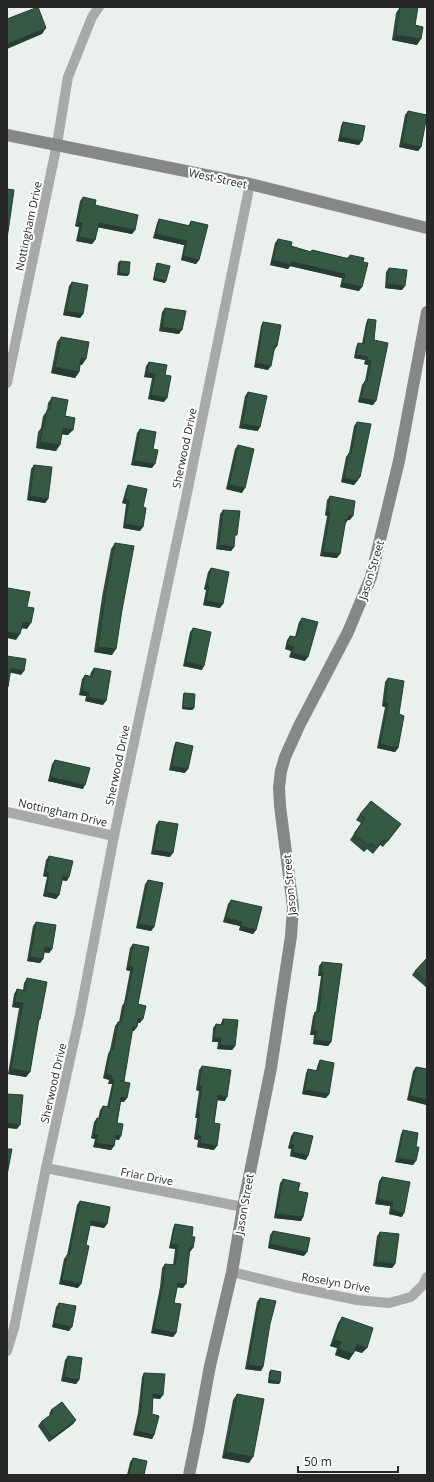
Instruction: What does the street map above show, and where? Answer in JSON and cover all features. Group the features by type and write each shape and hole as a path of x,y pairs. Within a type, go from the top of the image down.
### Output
{"street":[{"name":"Nottingham Drive","path":"7,383 57,144 68,78 92,17 99,7"},
{"name":"West Street","path":"7,135 250,184 427,228"},
{"name":"Sherwood Drive","path":"7,1351 14,1328 46,1168 80,1014 114,836 185,503 250,184"},
{"name":"Jason Street","path":"189,1475 210,1366 232,1272 242,1207 271,1068 291,936 293,907 280,806 279,787 281,771 285,757 299,726 348,632 371,577 399,461 427,312"},
{"name":"Nottingham Drive","path":"7,812 114,836"},
{"name":"Friar Drive","path":"46,1168 242,1207"},
{"name":"Roselyn Drive","path":"232,1272 357,1300 389,1303 412,1297 427,1278"}],"building":[{"path":"38,7 46,28 7,44 7,19"},
{"path":"400,7 418,7 415,25 423,27 421,39 396,35"},
{"path":"408,111 427,115 421,147 402,143"},
{"path":"343,122 365,126 362,141 341,137"},
{"path":"7,189 14,190 7,239"},
{"path":"83,197 96,200 95,205 138,215 135,230 99,223 95,240 79,237 82,223 78,222"},
{"path":"159,219 190,226 191,221 208,225 199,260 183,256 187,241 156,234"},
{"path":"278,239 292,242 291,246 311,252 312,250 349,259 350,255 364,258 363,262 368,263 362,287 343,283 345,274 292,262 291,265 273,260"},
{"path":"120,261 130,262 129,274 119,273"},
{"path":"157,263 170,266 166,281 154,278"},
{"path":"389,268 407,270 405,286 387,284"},
{"path":"72,282 88,285 83,314 66,311"},
{"path":"165,308 186,311 182,330 162,327"},
{"path":"368,319 376,320 374,340 388,343 376,401 361,398 365,381 367,381 371,361 367,360 368,357 356,355 358,343 364,344"},
{"path":"263,322 281,325 271,366 257,363"},
{"path":"61,337 89,342 86,359 81,358 79,372 55,367"},
{"path":"149,362 167,365 165,375 171,376 167,398 151,395 155,374 147,373"},
{"path":"248,392 267,396 260,427 242,424"},
{"path":"52,397 68,400 65,416 75,418 73,430 63,428 60,445 40,442 47,410 50,410"},
{"path":"357,422 371,424 360,477 358,477 357,481 344,478 349,453 351,454"},
{"path":"140,429 156,432 153,449 158,450 155,464 134,461"},
{"path":"238,445 254,449 245,488 229,485"},
{"path":"34,465 52,467 48,499 30,496"},
{"path":"128,485 147,489 143,507 146,508 143,527 125,524 129,500 125,499"},
{"path":"330,496 355,501 353,516 349,515 348,520 346,519 340,554 323,552 330,512 328,511"},
{"path":"223,510 240,511 234,547 219,545"},
{"path":"115,543 134,546 116,649 98,647"},
{"path":"211,568 229,572 223,604 206,601 209,586 207,585"},
{"path":"8,588 30,592 27,607 34,608 31,623 23,622 20,634 7,632"},
{"path":"302,618 318,622 308,657 292,653 294,647 287,645 290,636 296,637"},
{"path":"193,628 211,632 204,666 186,662"},
{"path":"7,656 26,659 24,671 11,668 8,687 7,687"},
{"path":"94,668 111,671 106,701 88,697 89,692 82,691 85,675 92,677"},
{"path":"388,678 404,681 399,714 404,716 398,748 380,744 388,703 385,702"},
{"path":"184,693 195,694 194,708 183,707"},
{"path":"176,742 193,746 188,769 172,766"},
{"path":"55,760 90,768 85,785 50,777"},
{"path":"371,801 401,824 387,842 384,839 377,848 371,843 369,846 354,834 365,818 360,814"},
{"path":"159,821 178,824 173,853 154,850"},
{"path":"49,856 73,861 69,877 63,876 59,895 46,892 49,873 46,872"},
{"path":"148,880 163,883 154,927 139,924"},
{"path":"231,900 262,907 256,930 241,926 242,922 226,918"},
{"path":"36,922 56,925 52,949 45,947 43,959 30,957"},
{"path":"133,944 149,947 138,1004 146,1006 143,1019 138,1019 137,1027 133,1027 124,1081 120,1081 130,1083 127,1098 121,1097 117,1123 123,1124 121,1136 116,1135 114,1146 96,1143 98,1135 94,1134 97,1118 100,1119 103,1106 109,1107 114,1080 111,1079 112,1076 106,1074 111,1050 113,1050 118,1022 121,1022 126,1002 133,967 129,966"},
{"path":"427,958 427,982 415,971"},
{"path":"322,962 342,964 331,1042 315,1040 317,1031 313,1031 315,1012 319,1012 323,972 321,972"},
{"path":"27,978 47,982 30,1072 11,1069 23,1003 15,1002 17,989 25,991"},
{"path":"223,1019 238,1020 235,1046 220,1045 221,1038 214,1038 216,1024 223,1025"},
{"path":"320,1060 334,1063 329,1094 305,1090 308,1069 318,1071"},
{"path":"202,1066 231,1070 227,1097 218,1095 214,1123 220,1124 217,1146 200,1143 201,1136 197,1135 202,1086 199,1086"},
{"path":"416,1067 427,1069 427,1100 410,1096"},
{"path":"7,1094 23,1095 20,1125 8,1123 7,1126"},
{"path":"403,1130 418,1133 416,1147 419,1147 416,1161 398,1158"},
{"path":"294,1132 313,1136 308,1156 293,1152 294,1145 291,1144"},
{"path":"7,1149 12,1149 7,1175"},
{"path":"382,1177 410,1182 404,1213 392,1210 393,1202 378,1199"},
{"path":"283,1179 300,1183 298,1191 308,1193 303,1217 276,1214"},
{"path":"80,1201 110,1207 107,1224 91,1221 86,1245 89,1246 81,1284 62,1280 67,1255 69,1255"},
{"path":"175,1224 193,1227 192,1237 195,1237 193,1248 190,1247 186,1284 178,1283 174,1303 181,1304 176,1333 154,1329 165,1264 175,1265 178,1245 171,1244"},
{"path":"273,1231 310,1238 307,1252 270,1244"},
{"path":"380,1232 399,1234 395,1264 376,1262"},
{"path":"260,1298 276,1301 270,1324 263,1367 248,1365"},
{"path":"59,1303 76,1306 72,1327 54,1323"},
{"path":"342,1317 373,1328 367,1348 357,1344 353,1354 339,1349 341,1342 334,1340"},
{"path":"68,1356 82,1358 79,1380 64,1377"},
{"path":"271,1370 281,1372 280,1382 269,1380"},
{"path":"144,1373 165,1374 163,1395 153,1394 152,1414 159,1416 154,1435 136,1431 141,1409"},
{"path":"237,1394 264,1399 253,1457 226,1452"},
{"path":"62,1402 76,1420 52,1438 41,1422 53,1413 51,1410"},
{"path":"133,1458 147,1461 144,1475 129,1475"}]}
